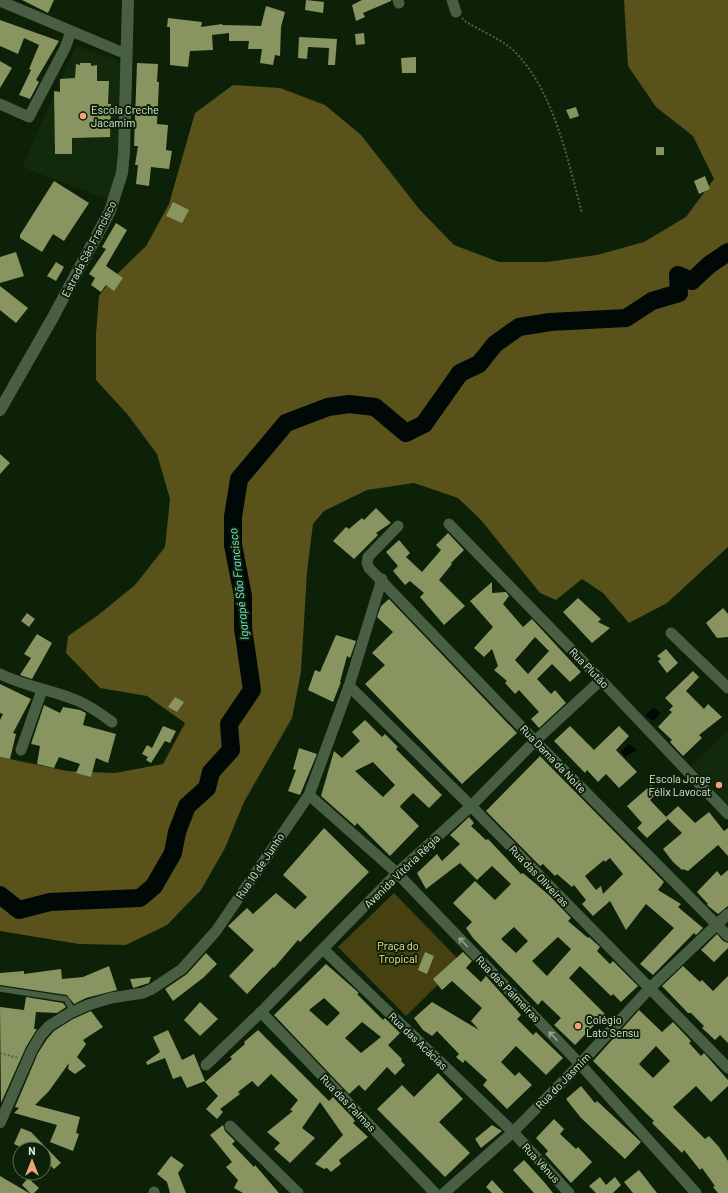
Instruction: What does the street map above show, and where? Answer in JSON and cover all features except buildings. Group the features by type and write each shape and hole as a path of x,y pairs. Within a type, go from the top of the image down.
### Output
{"street":[{"name":"Estrada São Francisco","path":"0,410 52,319 110,211 117,193 122,173 124,152 128,0"},
{"path":"452,0 456,12"},
{"path":"0,1 70,32 126,54"},
{"path":"0,104 30,117 65,48 70,32"},
{"name":"Rua Plutão","path":"449,524 601,680 728,814"},
{"path":"382,579 369,568 367,563 368,557 398,526"},
{"name":"Rua 10 de Junho","path":"0,1123 27,1061 41,1035 49,1026 73,1011 100,1001 143,993 160,985 182,969 216,931 309,795 350,686 382,579"},
{"name":"Rua Dama da Noite","path":"382,579 535,741 728,936"},
{"path":"672,632 726,682"},
{"path":"0,674 13,681 76,700 112,722"},
{"name":"Avenida Vitória Régia","path":"206,1065 262,1012 397,872 471,806 535,741 601,680"},
{"name":"Rua das Oliveiras","path":"350,686 471,806 728,1068"},
{"path":"20,750 42,690"},
{"name":"Rua das Palmeiras","path":"309,795 397,872 580,1064 696,1193"},
{"name":"Rua do Jasmim","path":"444,1193 513,1132 580,1064 649,989 728,914"},
{"name":"Rua das Acácias","path":"323,949 513,1132"},
{"name":"Rua das Palmas","path":"262,1012 435,1193"},
{"path":"230,1126 298,1193"},
{"name":"Rua Vênus","path":"513,1132 569,1193"}],"lane":[{"path":"0,989 66,998 73,1011"}],"path":[{"path":"456,12 466,22 507,45 518,55 541,88 561,139 582,213"},
{"path":"0,1053 27,1061"}],"shaded area":[{"path":"624,0 728,0 728,547 667,603 629,623 603,593 582,579 556,600 540,593 481,520 458,498 414,483 367,490 324,511 313,524 307,572 301,672 292,718 244,802 225,848 201,890 167,925 126,945 79,944 0,931 0,757 67,771 115,773 163,764 185,723 147,696 100,688 66,653 68,636 97,616 135,585 165,547 170,499 157,454 128,415 96,380 96,334 99,296 110,281 146,246 169,204 195,113 233,85 280,88 325,105 361,135 420,210 454,245 499,262 547,262 597,255 644,242 686,217 714,179 693,136 656,107 628,66"},
{"name":"Escola Creche Jacamim","path":"76,46 115,59 120,65 122,167 109,200 22,167"},
{"path":"654,708 661,713 653,721 645,715"},
{"name":"Escola Jorge Félix Lavocat","path":"728,731 728,806 691,765"},
{"path":"629,744 637,750 625,757 621,752"}],"green space":[{"name":"Praça do Tropical","path":"394,893 461,962 406,1016 338,947"}],"waterway":[{"name":"Igarapé São Francisco","path":"0,895 19,910 50,902 140,898 154,886 173,853 177,832 187,806 207,788 211,772 231,750 229,724 252,690 243,628 243,596 233,545 233,517 239,479 286,423 328,407 349,404 375,407 406,433 424,424 460,373 479,364 495,344 519,327 550,322 626,318 652,301 679,293 678,275 692,281 709,265 728,252"}],"place":[{"name":"Escola Creche Jacamim","path":"83,116"},
{"name":"Escola Jorge Félix Lavocat","path":"719,785"},
{"name":"Colégio Lato Sensu","path":"578,1026"}]}
